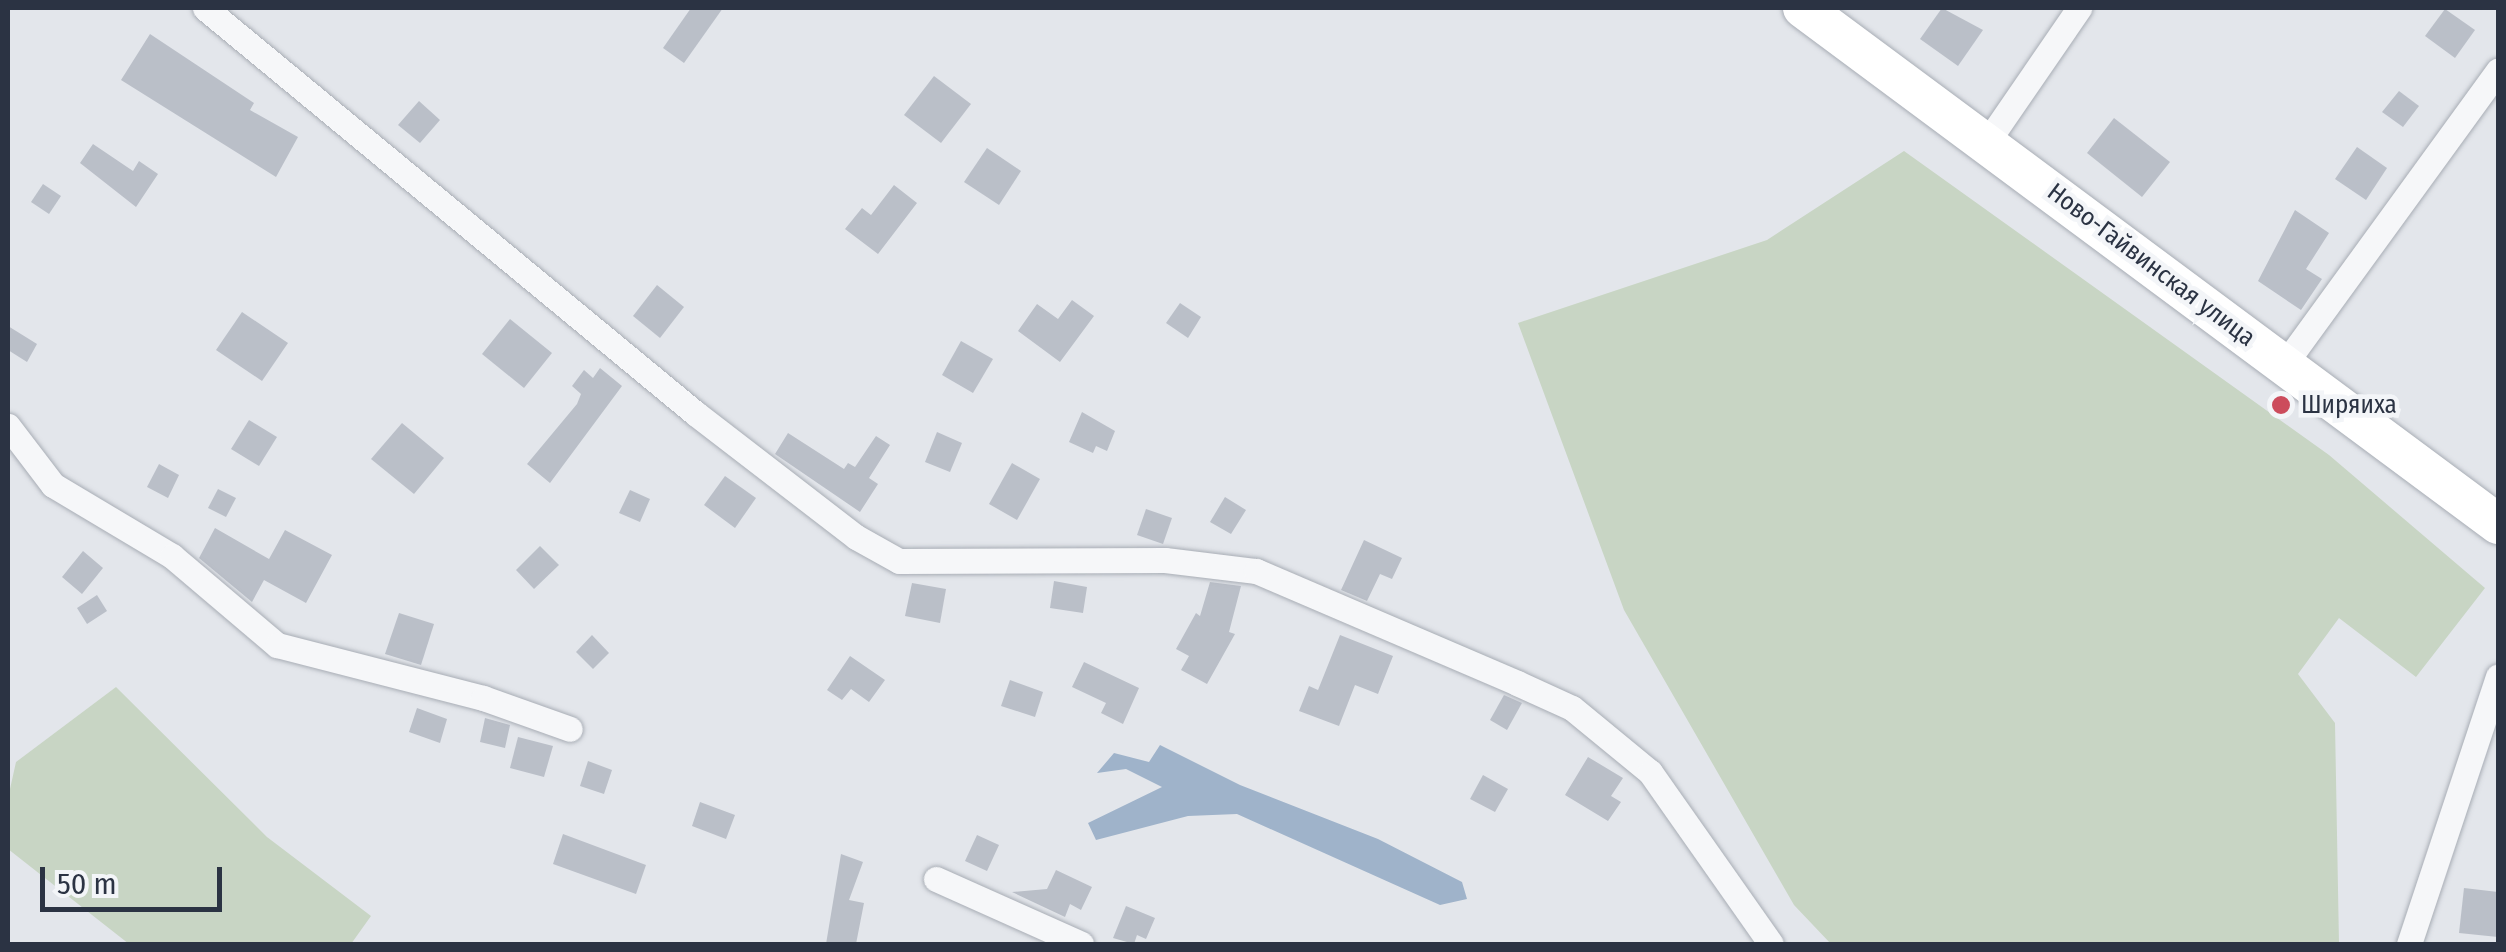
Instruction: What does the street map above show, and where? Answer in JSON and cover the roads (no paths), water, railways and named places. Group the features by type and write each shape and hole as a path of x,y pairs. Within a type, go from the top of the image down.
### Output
{"main road":[{"name":"Ново-Гайвинская улица","path":"1803,8 2498,524"}],"street":[{"path":"205,8 695,413 856,537 900,561 1166,560 1256,571 1517,683 1572,708 1650,772 1771,944"},
{"path":"1987,142 2079,8"},
{"path":"2284,366 2498,70"},
{"path":"8,426 53,485 172,556 277,645 483,698 570,729"},
{"path":"2409,944 2498,676"},
{"path":"936,879 1081,944"}],"water":[{"path":"1160,745 1240,785 1378,839 1462,882 1467,899 1440,905 1237,814 1188,816 1096,840 1088,823 1162,787 1126,769 1097,773 1114,753 1149,762"}],"place":[{"name":"Ширяиха","path":"2281,405"}]}
